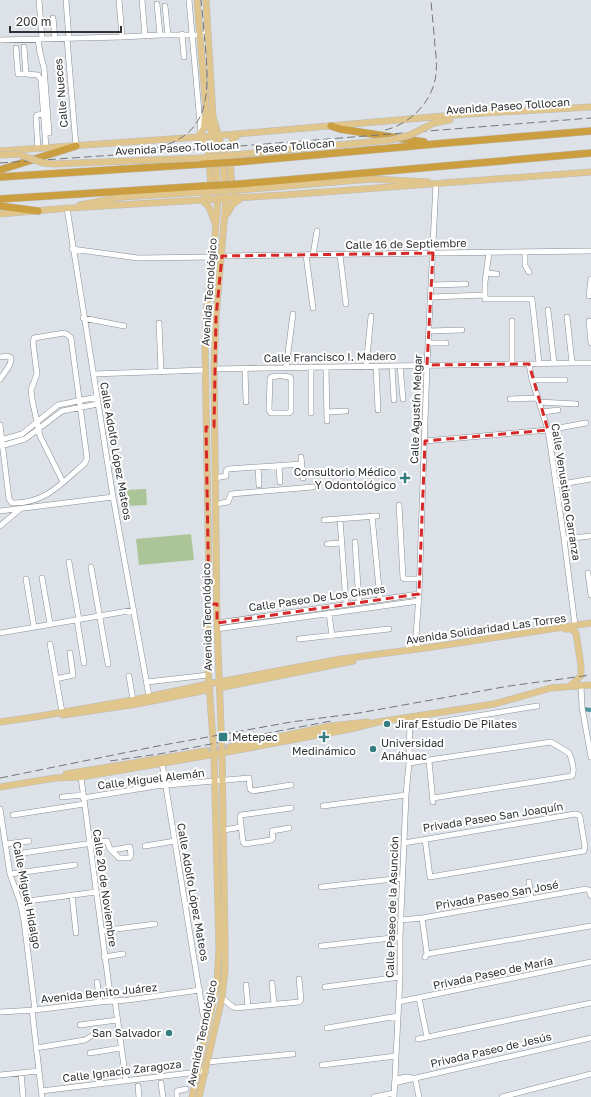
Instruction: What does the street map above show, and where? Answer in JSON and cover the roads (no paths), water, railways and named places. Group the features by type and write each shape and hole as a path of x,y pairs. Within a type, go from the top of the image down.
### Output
{"highway":[{"path":"331,126 340,129 390,137 425,142 446,143"},
{"name":"Paseo Tollocan","path":"0,177 237,162 591,131"},
{"path":"0,170 76,146"},
{"path":"0,199 240,187 591,153"},
{"path":"572,155 591,158"},
{"path":"0,206 38,211"}],"main road":[{"path":"197,0 208,98 216,135"},
{"path":"202,200 209,195 211,187 208,146 199,135 204,128 208,98 208,30 206,0"},
{"name":"Avenida Paseo Tollocan","path":"0,155 18,154 43,163 54,164 202,158 391,140 410,135 434,123 450,120 591,108"},
{"name":"Avenida Paseo Tollocan","path":"0,151 199,135 241,134 467,114 591,108"},
{"path":"206,109 209,126 216,135"},
{"path":"240,198 235,195 232,188 229,147 233,139 241,134"},
{"name":"Avenida Tecnológico","path":"199,1097 222,998 225,970 224,830 217,626 214,369 216,317 226,199 222,147 216,135"},
{"name":"Avenida Tecnológico","path":"192,1097 216,984 219,946 214,755 207,687 209,531 205,370 206,304 213,256 218,199 215,148 216,135"},
{"path":"0,214 591,172"},
{"path":"240,187 371,179 414,180 436,183"},
{"path":"68,208 122,196 204,189"},
{"path":"225,219 228,209 240,198"},
{"path":"202,200 212,212 216,228"},
{"path":"211,271 220,272"},
{"path":"206,427 214,427"},
{"path":"209,604 217,604"},
{"name":"Avenida Solidaridad Las Torres","path":"35,717 81,713 131,705 207,687 219,682 341,659 406,651 591,623"},
{"path":"557,628 571,630 575,632 577,636 581,676 570,686"},
{"name":"Avenida Solidaridad Las Torres","path":"224,687 384,654"},
{"path":"208,672 218,670"},
{"path":"0,787 55,778 80,777 222,754 350,729 378,722 494,704 543,690 591,685"},
{"name":"Avenida Solidaridad Las Torres","path":"0,722 207,687"},
{"path":"230,747 330,726 359,722 378,722"},
{"path":"55,778 68,774 206,751"}],"street":[{"path":"39,0 40,53 44,68 49,133"},
{"name":"Calle Nueces","path":"66,0 76,146"},
{"path":"119,0 122,38"},
{"path":"142,0 145,36"},
{"path":"189,0 199,135"},
{"path":"157,4 160,35"},
{"path":"165,6 168,35"},
{"path":"53,18 55,39"},
{"path":"0,40 122,38 182,34 204,35 208,30"},
{"path":"182,34 184,57"},
{"path":"24,47 26,74"},
{"path":"16,48 18,74 35,74 40,77 46,148"},
{"path":"38,148 36,116 38,114 44,114"},
{"name":"Calle Agustín Melgar","path":"418,649 416,636 420,579 427,366 436,183"},
{"name":"Calle Adolfo López Mateos","path":"68,208 72,249 83,318 113,497 149,696"},
{"path":"314,255 317,230"},
{"path":"72,249 138,258 213,256"},
{"name":"Calle 16 de Septiembre","path":"222,256 591,251"},
{"path":"525,252 525,264 529,272"},
{"path":"489,253 485,300 532,299 539,363"},
{"path":"306,255 313,308"},
{"path":"340,255 346,304"},
{"path":"487,273 497,274"},
{"path":"589,296 591,279"},
{"path":"431,285 466,284"},
{"path":"431,297 485,295"},
{"path":"548,310 554,363"},
{"path":"280,375 283,368 293,314"},
{"path":"366,366 371,316"},
{"path":"567,317 572,363"},
{"path":"83,318 124,326"},
{"path":"512,321 512,364"},
{"path":"589,321 591,343"},
{"path":"159,322 161,371"},
{"path":"429,331 462,330"},
{"path":"0,425 1,443 9,499 11,503 40,499 63,482 85,463 87,460 81,407 70,336 64,333 36,337 33,342 38,374 32,387 31,394 36,422 42,441 63,482"},
{"path":"428,343 446,343"},
{"path":"0,357 8,356 12,360 0,379"},
{"name":"Calle Francisco I. Madero","path":"214,369 539,363 591,364"},
{"name":"Calle Venustiano Carranza","path":"529,364 532,380 548,430 575,626"},
{"path":"376,366 378,410"},
{"path":"392,366 394,400"},
{"path":"400,366 403,399"},
{"path":"326,367 327,421"},
{"path":"311,368 311,413"},
{"path":"245,369 246,402"},
{"path":"93,374 205,370"},
{"path":"280,375 290,378 290,412 271,413 270,379 271,377 280,375"},
{"path":"532,380 565,380"},
{"path":"1,443 22,434 58,405 97,397"},
{"path":"510,399 576,404"},
{"path":"1,443 22,441 62,411 98,404"},
{"path":"542,412 558,410"},
{"path":"327,412 346,411"},
{"path":"425,441 548,430 586,423"},
{"path":"301,456 303,478"},
{"path":"215,478 226,476 226,471 228,469 302,464"},
{"path":"279,466 280,482"},
{"path":"258,467 259,485"},
{"path":"556,485 591,479"},
{"path":"216,504 228,502 231,494 313,487"},
{"path":"0,511 113,497"},
{"path":"399,505 403,578 420,579"},
{"path":"0,526 20,509"},
{"path":"324,520 375,516 380,599"},
{"path":"340,519 346,604"},
{"path":"564,539 591,536"},
{"path":"355,542 360,602"},
{"path":"327,544 341,543"},
{"path":"69,562 84,663"},
{"path":"91,567 101,616 108,664"},
{"path":"588,573 591,595"},
{"path":"42,578 50,624"},
{"path":"26,579 34,627"},
{"name":"Calle Paseo De Los Cisnes","path":"217,626 241,620 419,594"},
{"name":"Calle Paseo De Los Cisnes","path":"217,626 242,626 419,601"},
{"path":"0,633 134,610"},
{"path":"329,613 332,636"},
{"path":"241,620 242,626"},
{"path":"299,639 389,629"},
{"name":"Calle Agustín Melgar","path":"406,651 416,636"},
{"path":"50,644 62,712"},
{"path":"56,679 73,675 70,654"},
{"path":"147,682 208,672"},
{"path":"129,676 133,700"},
{"path":"581,686 582,707 591,757"},
{"path":"410,727 537,706"},
{"name":"Calle Paseo de la Asunción","path":"394,1095 410,717"},
{"path":"409,763 552,742 570,754 574,772 573,775 433,800 429,761"},
{"name":"Calle Adolfo López Mateos","path":"162,763 164,786 175,841 204,1016 208,1024"},
{"name":"Calle 20 de Noviembre","path":"80,777 104,956 122,1048 126,1081"},
{"name":"Calle Miguel Alemán","path":"62,797 83,799 131,790 249,778 250,789 253,791 292,785"},
{"path":"323,806 406,795"},
{"path":"13,815 83,799"},
{"path":"288,828 272,831 273,838 271,840 245,844 243,842 240,815 290,808"},
{"name":"Calle Miguel Hidalgo","path":"0,809 10,874 20,902 24,921 34,1010 41,1094"},
{"name":"Privada Paseo San Joaquín","path":"404,843 425,839 577,814 580,816 585,850 430,880 425,839"},
{"path":"224,830 241,827"},
{"path":"23,853 107,840 112,850 118,858 129,858 131,856 130,847 112,850"},
{"path":"6,844 29,841"},
{"path":"145,846 175,841"},
{"path":"10,874 75,865"},
{"path":"321,886 403,878"},
{"path":"529,882 531,899"},
{"name":"Privada Paseo San José","path":"401,920 422,918 586,889 589,890 591,896"},
{"path":"20,902 96,892"},
{"path":"72,895 76,934"},
{"path":"422,918 426,955 591,926"},
{"path":"101,931 155,924"},
{"path":"322,946 400,937"},
{"path":"104,956 124,954"},
{"name":"Privada Paseo de María","path":"398,1002 591,962"},
{"path":"325,987 400,977"},
{"path":"222,998 234,1008 299,1002 301,1000 299,979"},
{"path":"97,982 100,1002"},
{"path":"272,983 274,1004"},
{"path":"246,985 248,1007"},
{"name":"Avenida Benito Juárez","path":"0,1012 141,999 200,990"},
{"path":"419,998 427,1037"},
{"path":"418,1039 591,1003"},
{"path":"326,1028 398,1016"},
{"path":"80,1025 117,1020"},
{"path":"36,1048 85,1040 93,1035"},
{"name":"Privada Paseo de Jesús","path":"395,1081 407,1081 414,1078 591,1038"},
{"path":"90,1053 122,1048"},
{"path":"208,1061 219,1062 224,1060 293,1054"},
{"path":"322,1066 396,1056"},
{"path":"0,1075 39,1071"},
{"name":"Calle Ignacio Zaragoza","path":"41,1094 206,1071"},
{"path":"22,1072 23,1096"},
{"path":"502,1097 591,1074"},
{"path":"414,1078 419,1097"},
{"path":"161,1084 163,1097"},
{"path":"138,1086 139,1097"},
{"path":"177,1097 177,1090 186,1089"},
{"path":"374,1097 394,1095"}],"waterway":[{"path":"583,709 591,710"}],"tunnel":[{"path":"206,751 230,747"}],"railway":[{"path":"156,148 173,142 187,134 196,124 202,112 207,85 207,69 201,0"},
{"path":"385,130 404,123 412,117 425,102 434,84 436,64 431,0"},
{"path":"0,163 215,148 591,118"},
{"path":"0,778 158,746 291,722 359,713 509,686 591,675"},
{"path":"110,761 159,754 331,721"}],"place":[{"name":"Consultorio Médico Y Odontológico","path":"405,478"},
{"name":"Jiraf Estudio De Pilates","path":"387,724"},
{"name":"Metepec","path":"223,737"},
{"name":"Medinámico","path":"324,737"},
{"name":"Universidad Anáhuac","path":"373,749"},
{"name":"San Salvador","path":"169,1033"}]}
